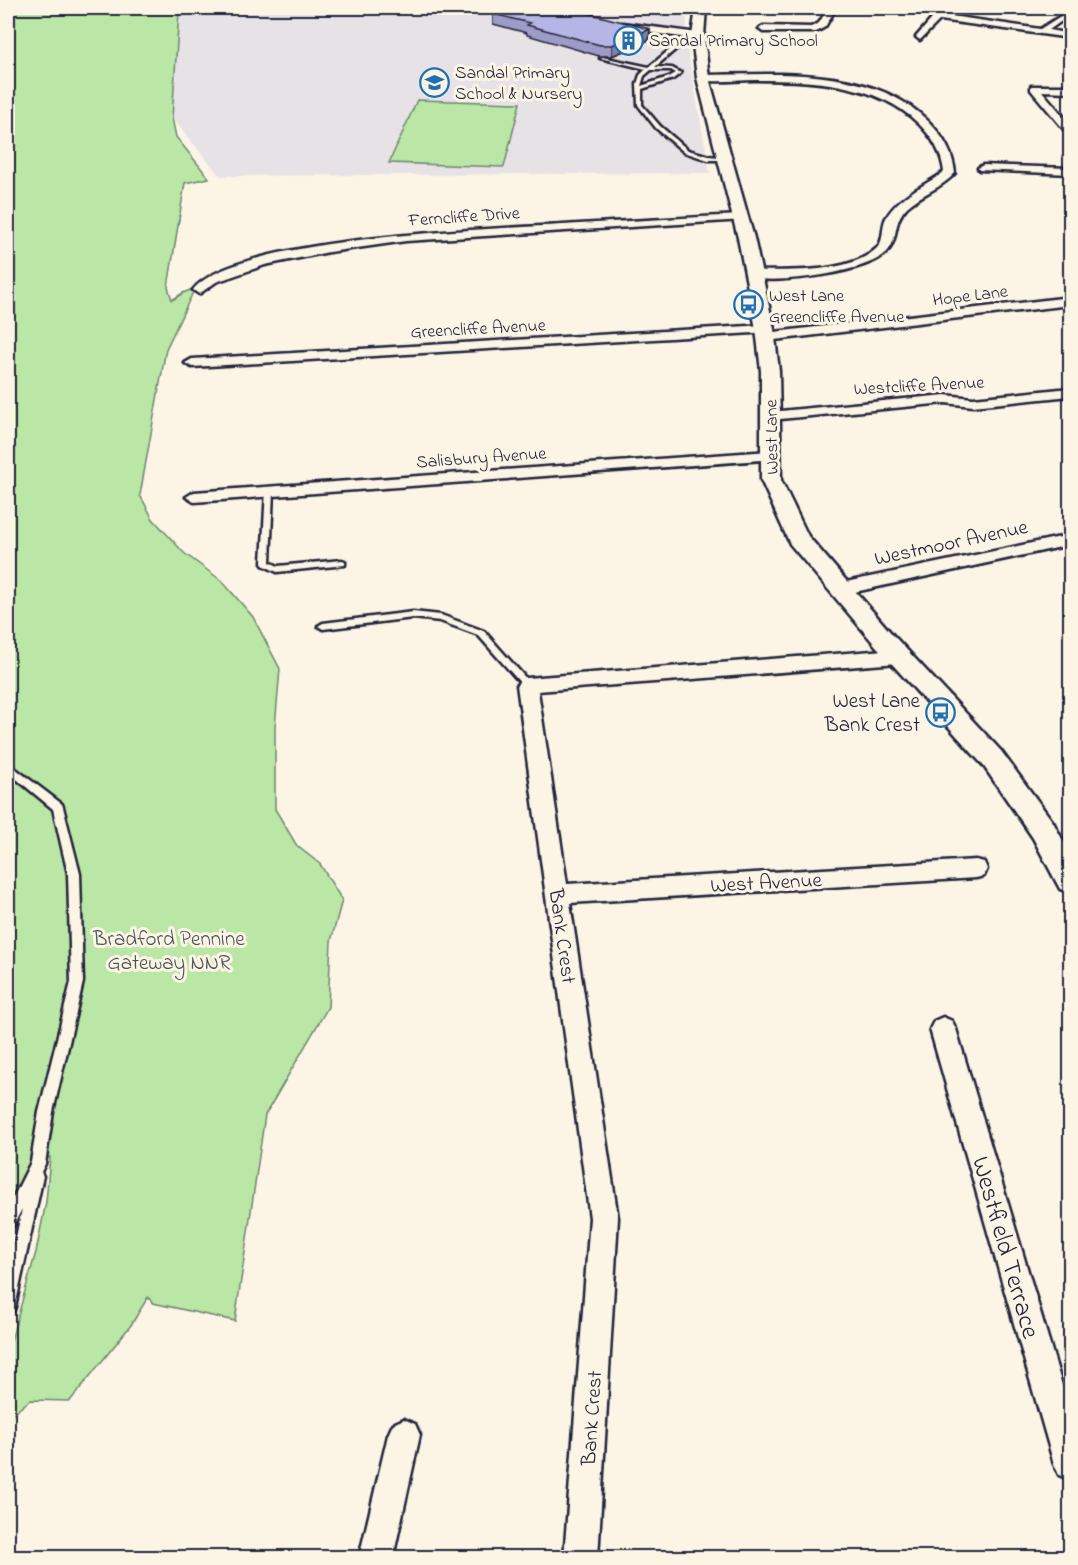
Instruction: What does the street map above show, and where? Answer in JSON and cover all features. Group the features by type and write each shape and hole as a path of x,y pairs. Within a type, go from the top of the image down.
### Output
{"street":[{"name":"West Lane","path":"701,8 689,40 703,78 755,275 766,333 770,371 771,480 798,539 898,656 992,758 1043,830 1071,880"},
{"path":"763,29 813,30 822,25 832,8"},
{"path":"915,8 1071,36"},
{"path":"920,37 943,12"},
{"path":"1043,32 1071,12"},
{"path":"610,23 684,36 689,40"},
{"path":"703,78 805,79 867,85 918,116 964,167"},
{"path":"1071,88 1034,88 1071,130"},
{"path":"755,275 839,268 864,262 885,248 892,219 905,203 964,167 1071,171"},
{"name":"Ferncliffe Drive","path":"199,290 211,279 250,266 354,243 405,237 740,218"},
{"name":"Hope Lane","path":"766,333 1071,301"},
{"name":"Greencliffe Avenue","path":"192,363 766,333"},
{"name":"Westcliffe Avenue","path":"770,416 945,399 974,402 1071,392"},
{"name":"Salisbury Avenue","path":"194,497 770,456"},
{"name":"Westmoor Avenue","path":"841,589 1071,540"},
{"path":"527,685 898,656"},
{"name":"Bank Crest","path":"527,685 604,1218 581,1557"},
{"name":"West Avenue","path":"557,894 976,869"},
{"name":"Westfield Terrace","path":"943,1029 1071,1464"},
{"path":"376,1557 404,1435"}],"lane":[{"path":"689,40 648,68 640,79 640,105 657,127 686,151 708,158 724,159"},
{"path":"602,58 648,68 672,69 679,73 671,78 639,88"},
{"path":"269,491 266,564 277,569 342,563"},
{"path":"323,626 413,615 441,618 481,633 527,685"},
{"path":"8,767 58,807 74,874 77,982 46,1112 38,1164 8,1307"},
{"path":"8,1221 38,1164"}],"shaded area":[{"name":"Sandal Primary School & Nursery","path":"186,8 633,8 687,13 686,43 710,173 220,176 172,118 179,12"}],"green space":[{"name":"Bradford Pennine Gateway NNR","path":"8,8 186,8 179,12 172,118 176,137 209,178 185,183 168,287 172,300 195,288 166,349 140,495 153,519 184,553 222,581 253,617 280,669 275,727 275,809 297,846 320,864 342,900 331,941 328,1007 265,1115 235,1321 153,1303 148,1297 131,1325 70,1401 30,1400 8,1418 8,1351 36,1252 46,1202 50,1157 30,1164 8,1209"},
{"path":"417,100 520,103 504,167 389,163"}],"building":[{"path":"512,8 541,8 546,13 568,8 650,29 612,45 600,45 493,14"}],"place":[{"name":"Sandal Primary School","path":"628,40"},
{"name":"Sandal Primary School & Nursery","path":"434,82"},
{"name":"West Lane Greencliffe Avenue","path":"748,305"},
{"name":"West Lane Bank Crest","path":"941,712"}]}
